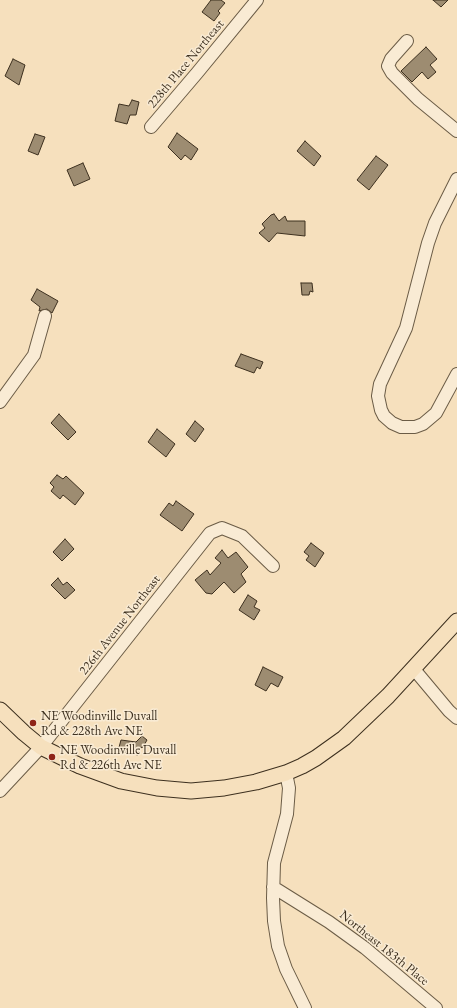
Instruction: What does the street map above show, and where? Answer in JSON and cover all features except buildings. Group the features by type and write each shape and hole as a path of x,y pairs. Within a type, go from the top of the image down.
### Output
{"main road":[{"path":"0,710 41,747 101,774 133,783 190,791 224,788 256,782 286,773 316,758 344,738 388,696 457,621"}],"street":[{"name":"228th Place Northeast","path":"151,127 258,0"},
{"path":"407,41 391,59 388,66 390,70 418,99 457,131"},
{"path":"457,179 435,223 428,243 406,328 380,384 378,396 384,416 392,423 401,427 415,427 423,424 436,413 457,374"},
{"path":"1,401 34,355 45,316"},
{"name":"226th Avenue Northeast","path":"0,791 41,747 210,533 222,528 242,536 274,566"},
{"path":"414,668 449,712 457,718"},
{"path":"286,773 289,788 287,814 274,863 274,921 278,946 286,969 304,1008"},
{"name":"Northeast 183th Place","path":"273,887 329,922 365,948 436,1008"}],"place":[{"name":"NE Woodinville Duvall Rd & 228th Ave NE","path":"33,723"},
{"name":"NE Woodinville Duvall Rd & 226th Ave NE","path":"52,757"}]}
